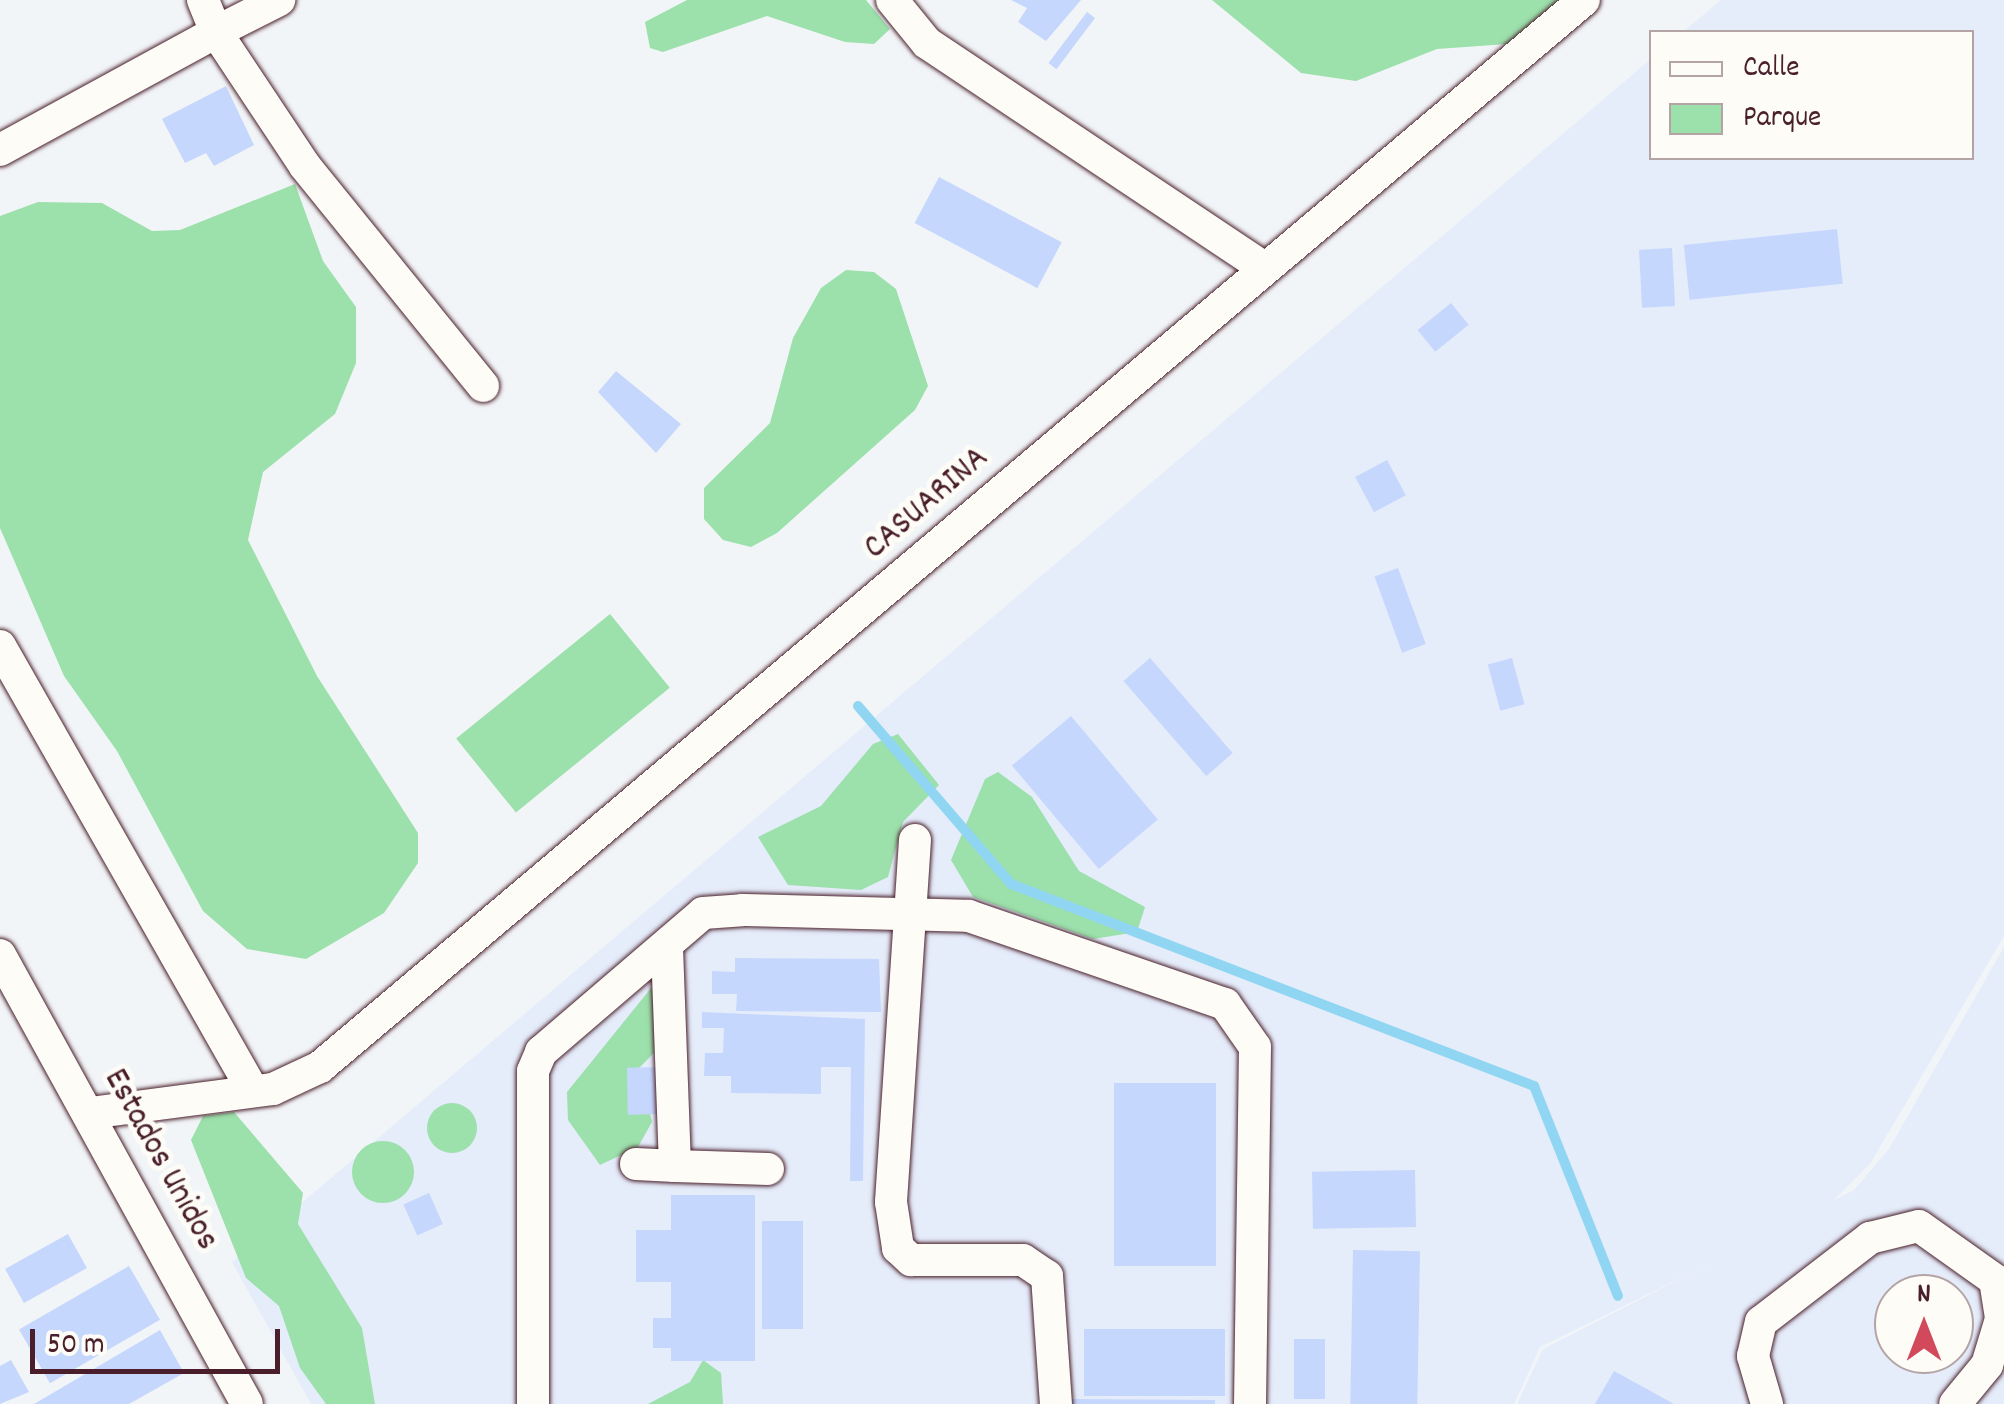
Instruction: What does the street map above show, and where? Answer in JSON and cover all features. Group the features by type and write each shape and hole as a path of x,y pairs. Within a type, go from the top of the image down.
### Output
{"street":[{"path":"203,0 216,32 305,166 483,386"},
{"path":"0,150 279,0"},
{"path":"892,0 927,43 1264,268"},
{"name":"CASUARINA","path":"90,1113 294,1084 320,1067 1584,0"},
{"path":"0,646 252,1090"},
{"path":"915,840 906,916 891,1202 898,1248 911,1260 1023,1260 1048,1276 1056,1404"},
{"path":"532,1404 532,1070 540,1052 703,913 906,916 1000,924 1224,1004 1241,1021 1255,1047 1250,1404"},
{"path":"668,946 676,1166"},
{"name":"Estados Unidos","path":"0,956 90,1113 247,1404"},
{"path":"636,1164 768,1168"},
{"path":"1767,1404 1753,1356 1761,1322 1870,1238 1919,1226 1999,1276 2001,1319 1992,1350 1955,1404"}],"shaded area":[{"path":"1721,0 2004,0 2004,936 1870,1164 1828,1206 1540,1347 1514,1404 311,1404 232,1262 1649,61 1649,160 1974,160 1974,30 1685,30"},
{"path":"2004,947 2004,1404 1517,1404 1543,1349 1854,1190 1889,1149"}],"green space":[{"path":"687,0 866,0 890,29 874,44 845,42 767,16 663,52 650,48 645,22"},
{"path":"1212,0 1560,0 1521,43 1437,49 1356,81 1301,73"},
{"path":"295,184 323,261 356,307 356,363 335,414 263,472 248,540 317,676 418,833 418,863 384,913 306,959 247,949 203,911 117,751 64,676 0,528 0,216 38,202 102,203 152,231 180,230"},
{"path":"846,270 874,272 896,289 928,386 915,410 777,533 751,547 723,540 704,519 704,488 770,423 793,338 821,288"},
{"path":"610,614 670,688 516,812 456,739"},
{"path":"898,734 939,785 903,822 888,877 861,890 788,885 758,837 821,806 873,744"},
{"path":"998,772 1032,797 1079,871 1145,907 1137,932 1093,939 973,897 951,860 985,779"},
{"path":"656,982 659,1048 639,1068 652,1122 638,1147 600,1165 568,1120 567,1092"},
{"path":"452,1103 470,1110 477,1128 470,1146 452,1153 434,1146 427,1128 434,1110"},
{"path":"234,1112 303,1193 298,1224 362,1328 375,1404 326,1404 300,1368 279,1306 246,1278 191,1140 203,1116"},
{"path":"383,1141 405,1150 414,1172 405,1194 383,1203 361,1194 352,1172 361,1150"},
{"path":"703,1360 721,1373 723,1404 648,1404 690,1382"}],"building":[{"path":"1011,0 1081,0 1046,41 1018,22 1027,8"},
{"path":"1087,12 1095,18 1056,69 1048,63"},
{"path":"226,86 254,145 214,166 206,153 185,163 162,119"},
{"path":"939,177 1062,242 1037,288 915,223"},
{"path":"1837,229 1843,284 1690,300 1684,245"},
{"path":"1672,248 1675,306 1642,308 1639,250"},
{"path":"1451,303 1469,325 1435,352 1418,330"},
{"path":"616,371 681,424 656,453 598,392"},
{"path":"1387,460 1406,495 1374,512 1355,477"},
{"path":"1398,568 1426,644 1402,653 1375,577"},
{"path":"1150,658 1233,753 1206,776 1124,681"},
{"path":"1512,658 1524,704 1500,711 1488,664"},
{"path":"1071,716 1158,819 1099,869 1012,765"},
{"path":"735,958 879,959 881,1012 736,1011 737,994 712,994 712,971 735,972"},
{"path":"702,1012 865,1019 863,1181 850,1181 851,1067 821,1067 821,1094 731,1093 731,1076 704,1076 705,1053 723,1053 724,1028 702,1028"},
{"path":"664,1067 665,1114 628,1115 627,1068"},
{"path":"1114,1083 1216,1083 1216,1266 1114,1266"},
{"path":"1415,1170 1416,1227 1313,1229 1312,1172"},
{"path":"429,1193 443,1224 417,1235 403,1204"},
{"path":"671,1195 755,1195 755,1361 671,1361 671,1348 653,1348 653,1318 671,1318 671,1282 636,1282 636,1230 671,1230"},
{"path":"762,1221 803,1221 803,1329 762,1329"},
{"path":"68,1234 87,1268 24,1303 5,1269"},
{"path":"1353,1250 1420,1251 1417,1404 1350,1404"},
{"path":"129,1266 160,1320 50,1383 19,1330"},
{"path":"1084,1329 1225,1329 1225,1396 1084,1396"},
{"path":"160,1330 184,1373 129,1404 34,1404"},
{"path":"1294,1339 1325,1339 1325,1399 1294,1399"},
{"path":"11,1360 29,1392 0,1404 0,1366"},
{"path":"1614,1371 1674,1404 1595,1404"},
{"path":"1072,1399 1215,1400 1215,1404 1072,1404"}],"waterway":[{"path":"858,706 1011,884 1534,1086 1618,1296"}]}
